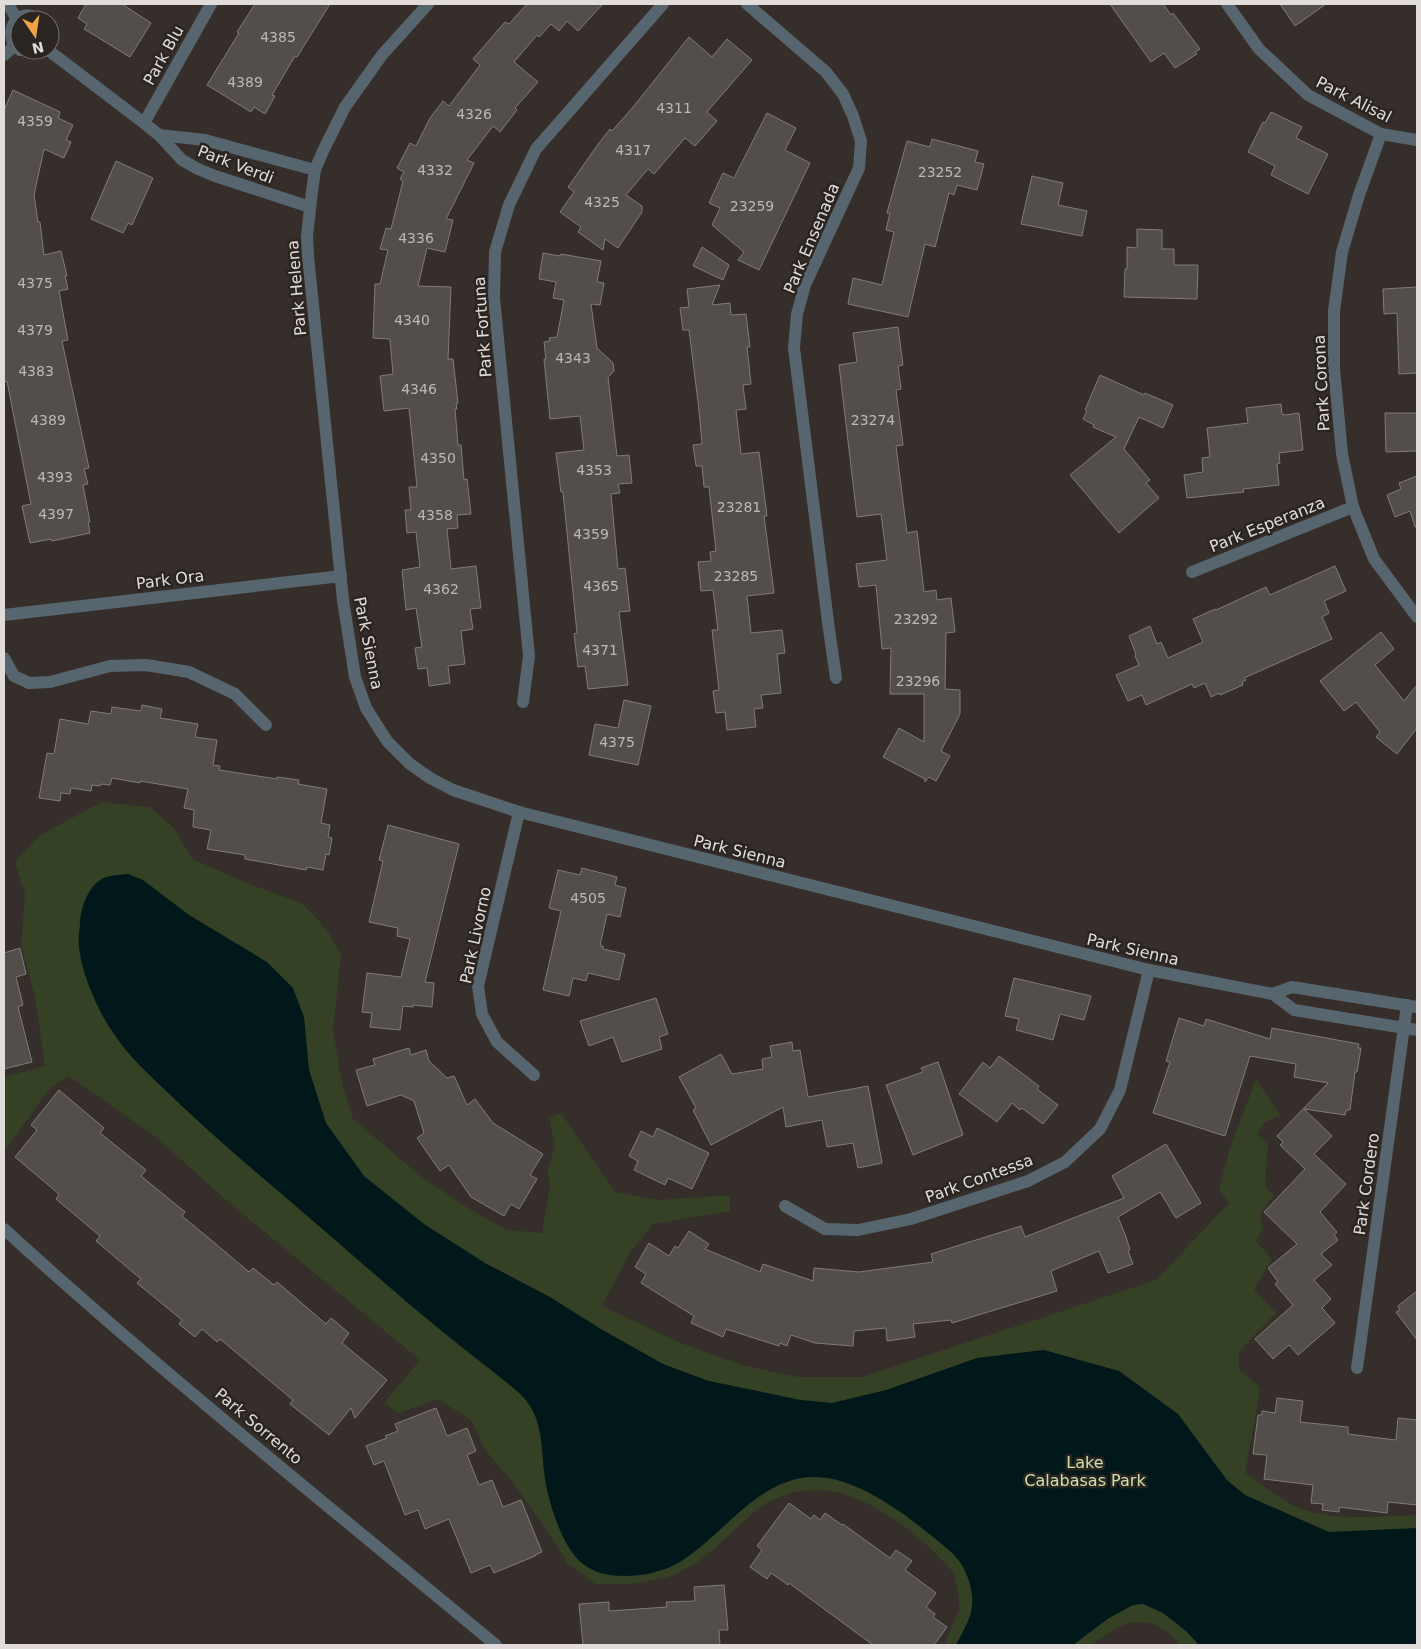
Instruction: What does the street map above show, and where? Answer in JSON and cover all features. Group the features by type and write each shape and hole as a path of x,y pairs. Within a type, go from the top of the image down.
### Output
{"street":[{"name":"Park Blu","path":"144,123 211,4"},
{"name":"Park Helena","path":"340,576 308,256 307,236 315,170 344,107 382,55 428,4"},
{"name":"Park Fortuna","path":"523,702 529,656 494,298 495,252 508,205 536,149 663,4"},
{"name":"Park Ensenada","path":"747,4 826,72 843,94 861,141 859,168 805,285 796,314 794,348 836,678"},
{"name":"Park Alisal","path":"1226,4 1259,49 1308,95 1381,134 1417,140"},
{"name":"Park Verdi","path":"60,59 144,123 182,160 198,169 231,182 310,207"},
{"name":"Park Corona","path":"1381,134 1359,195 1342,252 1334,311 1334,369 1342,454 1353,507 1374,559 1417,617"},
{"name":"Park Verdi","path":"159,136 205,140 315,170"},
{"name":"Park Esperanza","path":"1192,572 1353,507"},
{"name":"Park Ora","path":"4,615 340,576"},
{"name":"Park Sienna","path":"340,576 355,677 366,708 386,741 410,764 452,790 519,812 1148,970 1272,994 1294,1010 1411,1029"},
{"path":"4,658 14,676 29,683 50,682 110,666 146,665 189,672 235,694 266,725"},
{"name":"Park Livorno","path":"519,812 478,986 482,1014 497,1042 534,1074"},
{"name":"Park Contessa","path":"785,1206 825,1229 858,1230 911,1219 1028,1181 1065,1162 1100,1129 1120,1090 1148,970"},
{"name":"Park Sienna","path":"1272,994 1292,987 1412,1006"},
{"name":"Park Cordero","path":"1357,1368 1411,1029 1412,1006"},
{"name":"Park Sorrento","path":"4,1229 167,1372 496,1645"}],"green space":[{"name":"Lake Calabasas Park","path":"102,802 150,807 174,828 192,859 247,883 303,904 327,930 341,954 333,1031 343,1087 353,1119 423,1178 471,1210 507,1230 542,1233 550,1186 547,1172 555,1146 549,1118 561,1113 615,1192 658,1200 730,1195 730,1211 653,1224 629,1254 602,1306 678,1342 742,1365 798,1377 862,1377 1156,1280 1229,1203 1219,1189 1230,1148 1256,1079 1280,1115 1265,1122 1257,1134 1268,1143 1265,1187 1274,1196 1260,1214 1263,1228 1256,1241 1272,1259 1254,1289 1276,1313 1239,1351 1239,1370 1258,1385 1260,1392 1245,1473 1274,1494 1305,1510 1347,1517 1417,1515 1417,1645 1181,1645 1168,1632 1151,1623 1133,1622 1118,1627 1091,1645 944,1645 959,1610 954,1573 929,1547 901,1524 873,1506 842,1493 819,1490 792,1492 768,1502 754,1512 713,1550 693,1565 672,1576 638,1583 596,1584 568,1564 514,1484 485,1450 471,1420 438,1399 399,1413 384,1403 420,1360 233,1206 157,1138 69,1076 50,1088 7,1148 4,1149 4,1077 45,1066 35,997 21,944 25,894 15,862 40,835"}],"water":[{"name":"Lake Calabasas Park","path":"128,874 143,880 189,915 267,962 293,988 304,1017 309,1070 326,1123 364,1176 424,1224 485,1263 550,1297 601,1329 663,1364 709,1381 801,1400 832,1403 886,1390 977,1358 1044,1350 1119,1371 1178,1414 1227,1480 1245,1495 1329,1532 1417,1528 1417,1645 1199,1645 1186,1631 1163,1613 1143,1604 1133,1605 1109,1618 1073,1645 956,1645 971,1612 972,1596 965,1571 956,1557 909,1518 877,1497 844,1482 827,1478 805,1478 784,1483 765,1493 748,1505 697,1550 680,1562 660,1571 624,1576 592,1570 583,1564 569,1548 558,1525 545,1479 538,1425 535,1415 523,1397 406,1301 219,1140 137,1062 108,1026 92,992 80,957 80,919 85,900 95,884 106,877"}],"building":[{"path":"86,4 122,4 151,23 130,57 84,29 87,24 78,18"},
{"path":"255,4 330,4 297,57 295,56 272,95 275,96 265,114 254,107 251,112 207,85"},
{"path":"527,4 603,4 578,31 567,21 559,31 551,24 539,37 537,35 514,62 538,82 515,108 517,110 500,132 493,126 467,160 474,163 446,219 453,220 445,252 427,248 418,286 451,287 448,359 453,359 458,403 456,403 457,409 455,409 458,445 461,445 464,480 467,479 471,514 457,515 458,528 447,529 451,569 476,566 481,608 470,609 473,629 461,631 465,664 448,666 450,683 429,686 427,668 418,669 415,648 422,647 416,608 406,610 402,570 420,567 416,532 407,533 405,510 411,510 409,487 417,487 409,408 384,411 380,376 393,374 390,339 373,338 375,284 380,284 388,250 380,249 386,228 391,229 403,181 400,179 404,172 397,168 410,143 416,146 430,118 443,101 449,106 480,65 473,59 505,22 509,24"},
{"path":"1110,4 1163,4 1171,15 1173,13 1200,49 1195,52 1197,54 1175,68 1164,53 1151,62"},
{"path":"1280,4 1326,4 1295,26"},
{"path":"689,37 712,57 727,39 752,60 707,112 717,121 695,146 685,138 654,174 648,169 626,195 642,206 642,212 618,248 605,239 603,250 578,232 581,227 560,212 574,192 568,187 610,129 612,131 634,106"},
{"path":"13,90 60,112 58,118 73,125 66,140 71,142 64,158 44,149 34,195 44,255 61,251 67,276 65,276 68,289 59,291 68,340 62,341 89,468 84,469 88,484 83,485 90,522 88,522 90,533 52,541 51,539 30,543 22,506 31,504 7,381 4,382 4,110"},
{"path":"1271,112 1302,127 1296,138 1328,154 1308,194 1271,175 1275,166 1248,152 1263,122 1265,123"},
{"path":"767,113 796,128 785,150 810,163 759,270 738,260 744,252 712,225 720,208 709,203 723,173 734,178"},
{"path":"932,139 978,151 975,162 984,164 977,190 957,185 954,195 949,193 935,247 925,244 908,317 848,304 853,278 882,285 894,232 886,230 890,213 887,213 907,141 930,147"},
{"path":"116,161 153,178 132,225 128,223 123,233 91,219"},
{"path":"1032,176 1063,183 1058,205 1087,211 1082,236 1021,224"},
{"path":"1137,229 1162,230 1162,249 1174,249 1174,265 1198,265 1197,299 1124,297 1127,247 1137,248"},
{"path":"702,247 729,265 723,280 693,266"},
{"path":"543,253 601,261 597,282 604,283 600,305 591,304 597,348 613,363 614,371 608,377 617,456 629,455 632,483 618,484 620,493 611,494 618,569 625,568 630,611 619,612 628,685 588,689 585,666 578,667 574,634 577,633 563,492 561,492 556,453 584,450 580,416 550,419 544,342 550,341 549,338 557,337 564,300 553,298 556,282 539,279"},
{"path":"720,285 712,305 730,303 731,315 746,314 750,347 747,347 751,384 743,385 746,409 736,410 741,454 759,452 767,516 764,516 774,593 747,596 751,633 782,630 785,653 777,654 781,693 761,695 763,708 754,709 756,727 727,730 725,712 716,713 713,691 719,690 712,630 718,630 713,590 701,591 698,562 711,561 710,552 716,551 709,487 704,487 702,466 696,466 693,445 702,444 699,410 689,330 683,330 680,308 689,307 687,289"},
{"path":"1417,287 1417,373 1399,374 1397,313 1384,314 1383,289"},
{"path":"898,327 903,365 898,366 901,389 896,390 903,445 896,446 907,533 917,531 924,592 936,590 937,600 951,598 955,632 946,633 945,689 960,690 960,714 941,751 950,756 936,781 929,777 925,782 925,779 883,757 899,728 924,742 924,694 890,694 891,648 882,649 876,585 859,587 856,564 887,560 881,514 857,517 839,365 857,362 853,333"},
{"path":"1100,375 1144,395 1145,393 1173,405 1163,428 1139,417 1124,449 1150,480 1146,483 1159,498 1119,533 1070,475 1116,437 1093,427 1094,425 1083,419"},
{"path":"1281,404 1282,414 1299,413 1303,450 1279,453 1280,463 1277,464 1279,485 1243,489 1244,492 1187,498 1184,475 1203,472 1202,458 1210,457 1207,428 1248,423 1246,408"},
{"path":"1385,413 1417,413 1417,451 1386,452"},
{"path":"1417,476 1417,527 1415,527 1410,511 1395,517 1387,495 1401,489 1399,483"},
{"path":"1335,566 1346,591 1324,601 1329,613 1322,617 1332,639 1244,678 1246,680 1242,682 1243,685 1220,695 1219,693 1211,697 1205,683 1194,688 1192,684 1146,705 1142,695 1128,701 1116,675 1139,665 1129,636 1150,626 1157,644 1161,642 1168,658 1203,642 1193,619 1266,587 1270,595"},
{"path":"1381,632 1394,649 1375,665 1404,701 1417,685 1417,728 1397,754 1376,737 1380,732 1356,702 1344,711 1320,681"},
{"path":"624,700 651,706 638,765 589,755 595,724 618,728"},
{"path":"142,705 162,709 160,718 198,724 195,737 217,740 213,765 220,766 219,770 277,779 277,777 299,780 298,784 327,789 321,823 330,825 328,837 332,838 329,855 326,854 323,870 307,867 306,870 245,859 245,855 207,849 211,830 193,827 194,810 184,808 188,789 112,778 110,785 92,785 91,791 71,788 70,794 61,793 60,801 39,798 47,753 54,754 60,719 88,724 91,711 111,714 112,707 141,711"},
{"path":"388,825 459,844 425,982 434,983 432,1007 403,1006 400,1030 370,1027 372,1013 362,1012 367,973 401,977 410,939 397,936 398,928 369,922 383,861 379,860"},
{"path":"582,868 617,877 615,885 626,888 620,917 607,914 600,946 603,946 603,949 625,954 619,980 588,973 586,981 573,978 569,996 543,990 561,911 549,908 558,870 580,875"},
{"path":"20,948 26,974 16,977 23,1005 18,1007 32,1062 4,1069 4,953"},
{"path":"1014,978 1091,996 1084,1020 1060,1014 1053,1040 1016,1030 1019,1019 1005,1016"},
{"path":"656,998 668,1034 659,1037 662,1049 622,1062 613,1037 589,1046 580,1021"},
{"path":"1179,1018 1204,1026 1206,1019 1270,1039 1272,1028 1359,1044 1358,1048 1361,1048 1357,1072 1355,1072 1350,1110 1346,1110 1345,1115 1304,1109 1332,1136 1314,1154 1346,1184 1320,1212 1337,1232 1334,1235 1338,1240 1321,1254 1332,1265 1314,1280 1331,1299 1322,1308 1335,1323 1298,1355 1289,1345 1273,1359 1255,1339 1293,1305 1275,1284 1278,1282 1268,1268 1297,1244 1264,1212 1305,1169 1280,1145 1283,1142 1277,1136 1328,1083 1294,1077 1296,1064 1250,1056 1225,1136 1153,1113 1170,1062 1166,1061"},
{"path":"792,1042 793,1051 800,1050 808,1097 868,1086 882,1163 858,1168 853,1143 827,1147 822,1120 786,1127 783,1107 711,1145 693,1110 696,1108 679,1077 721,1054 732,1074 763,1069 762,1059 772,1057 770,1046"},
{"path":"409,1048 411,1055 426,1050 429,1061 447,1078 454,1076 467,1105 475,1099 493,1123 543,1154 530,1175 537,1179 519,1209 511,1204 504,1216 471,1197 449,1165 440,1171 417,1138 424,1133 414,1101 401,1095 367,1106 356,1070 375,1065 373,1059"},
{"path":"999,1056 1039,1086 1037,1089 1058,1105 1043,1124 1012,1103 997,1122 959,1094 983,1062 990,1068"},
{"path":"938,1062 963,1135 913,1155 886,1085 923,1072 921,1068"},
{"path":"59,1090 104,1128 100,1133 146,1170 141,1176 185,1212 182,1216 249,1272 253,1268 274,1285 277,1282 326,1324 331,1318 349,1333 342,1343 387,1380 355,1418 351,1408 329,1435 290,1404 293,1400 220,1339 217,1342 202,1329 195,1337 179,1324 182,1320 137,1283 141,1279 96,1241 100,1236 56,1199 59,1194 15,1157 37,1130 31,1125"},
{"path":"657,1128 709,1153 692,1189 668,1178 665,1185 634,1170 638,1161 629,1156 641,1131 653,1137"},
{"path":"1166,1144 1201,1203 1176,1218 1160,1192 1118,1217 1126,1237 1130,1250 1128,1251 1133,1264 1108,1273 1099,1251 1051,1271 1057,1291 952,1323 951,1320 913,1324 915,1337 887,1341 886,1328 854,1331 853,1346 815,1343 791,1335 787,1346 780,1343 779,1346 726,1329 723,1337 691,1323 694,1316 641,1283 646,1274 635,1267 649,1243 669,1256 675,1246 678,1248 689,1231 709,1244 705,1249 760,1272 763,1264 813,1281 814,1268 859,1272 933,1262 931,1254 1021,1226 1025,1237 1124,1198 1112,1176"},
{"path":"1417,1291 1417,1340 1396,1312 1400,1310 1398,1306"},
{"path":"1277,1398 1303,1401 1300,1422 1348,1427 1348,1434 1396,1440 1398,1418 1417,1420 1417,1505 1388,1502 1387,1513 1339,1507 1339,1512 1322,1510 1323,1504 1311,1503 1313,1485 1264,1479 1267,1455 1253,1454 1258,1415 1262,1415 1262,1411 1275,1413"},
{"path":"436,1408 447,1436 467,1428 476,1451 467,1455 479,1485 492,1480 503,1507 521,1500 542,1552 494,1573 490,1565 471,1573 449,1519 425,1529 418,1510 405,1515 384,1461 374,1465 366,1446 387,1438 385,1436 398,1431 395,1424"},
{"path":"789,1503 811,1519 814,1515 820,1520 825,1513 890,1558 896,1550 912,1561 905,1570 936,1593 926,1607 935,1614 933,1617 947,1627 934,1645 873,1645 789,1583 788,1585 771,1573 767,1579 750,1567 762,1550 757,1546"},
{"path":"724,1585 728,1630 719,1630 720,1645 583,1645 579,1604 609,1602 609,1611 667,1607 666,1602 695,1601 694,1587"}]}
